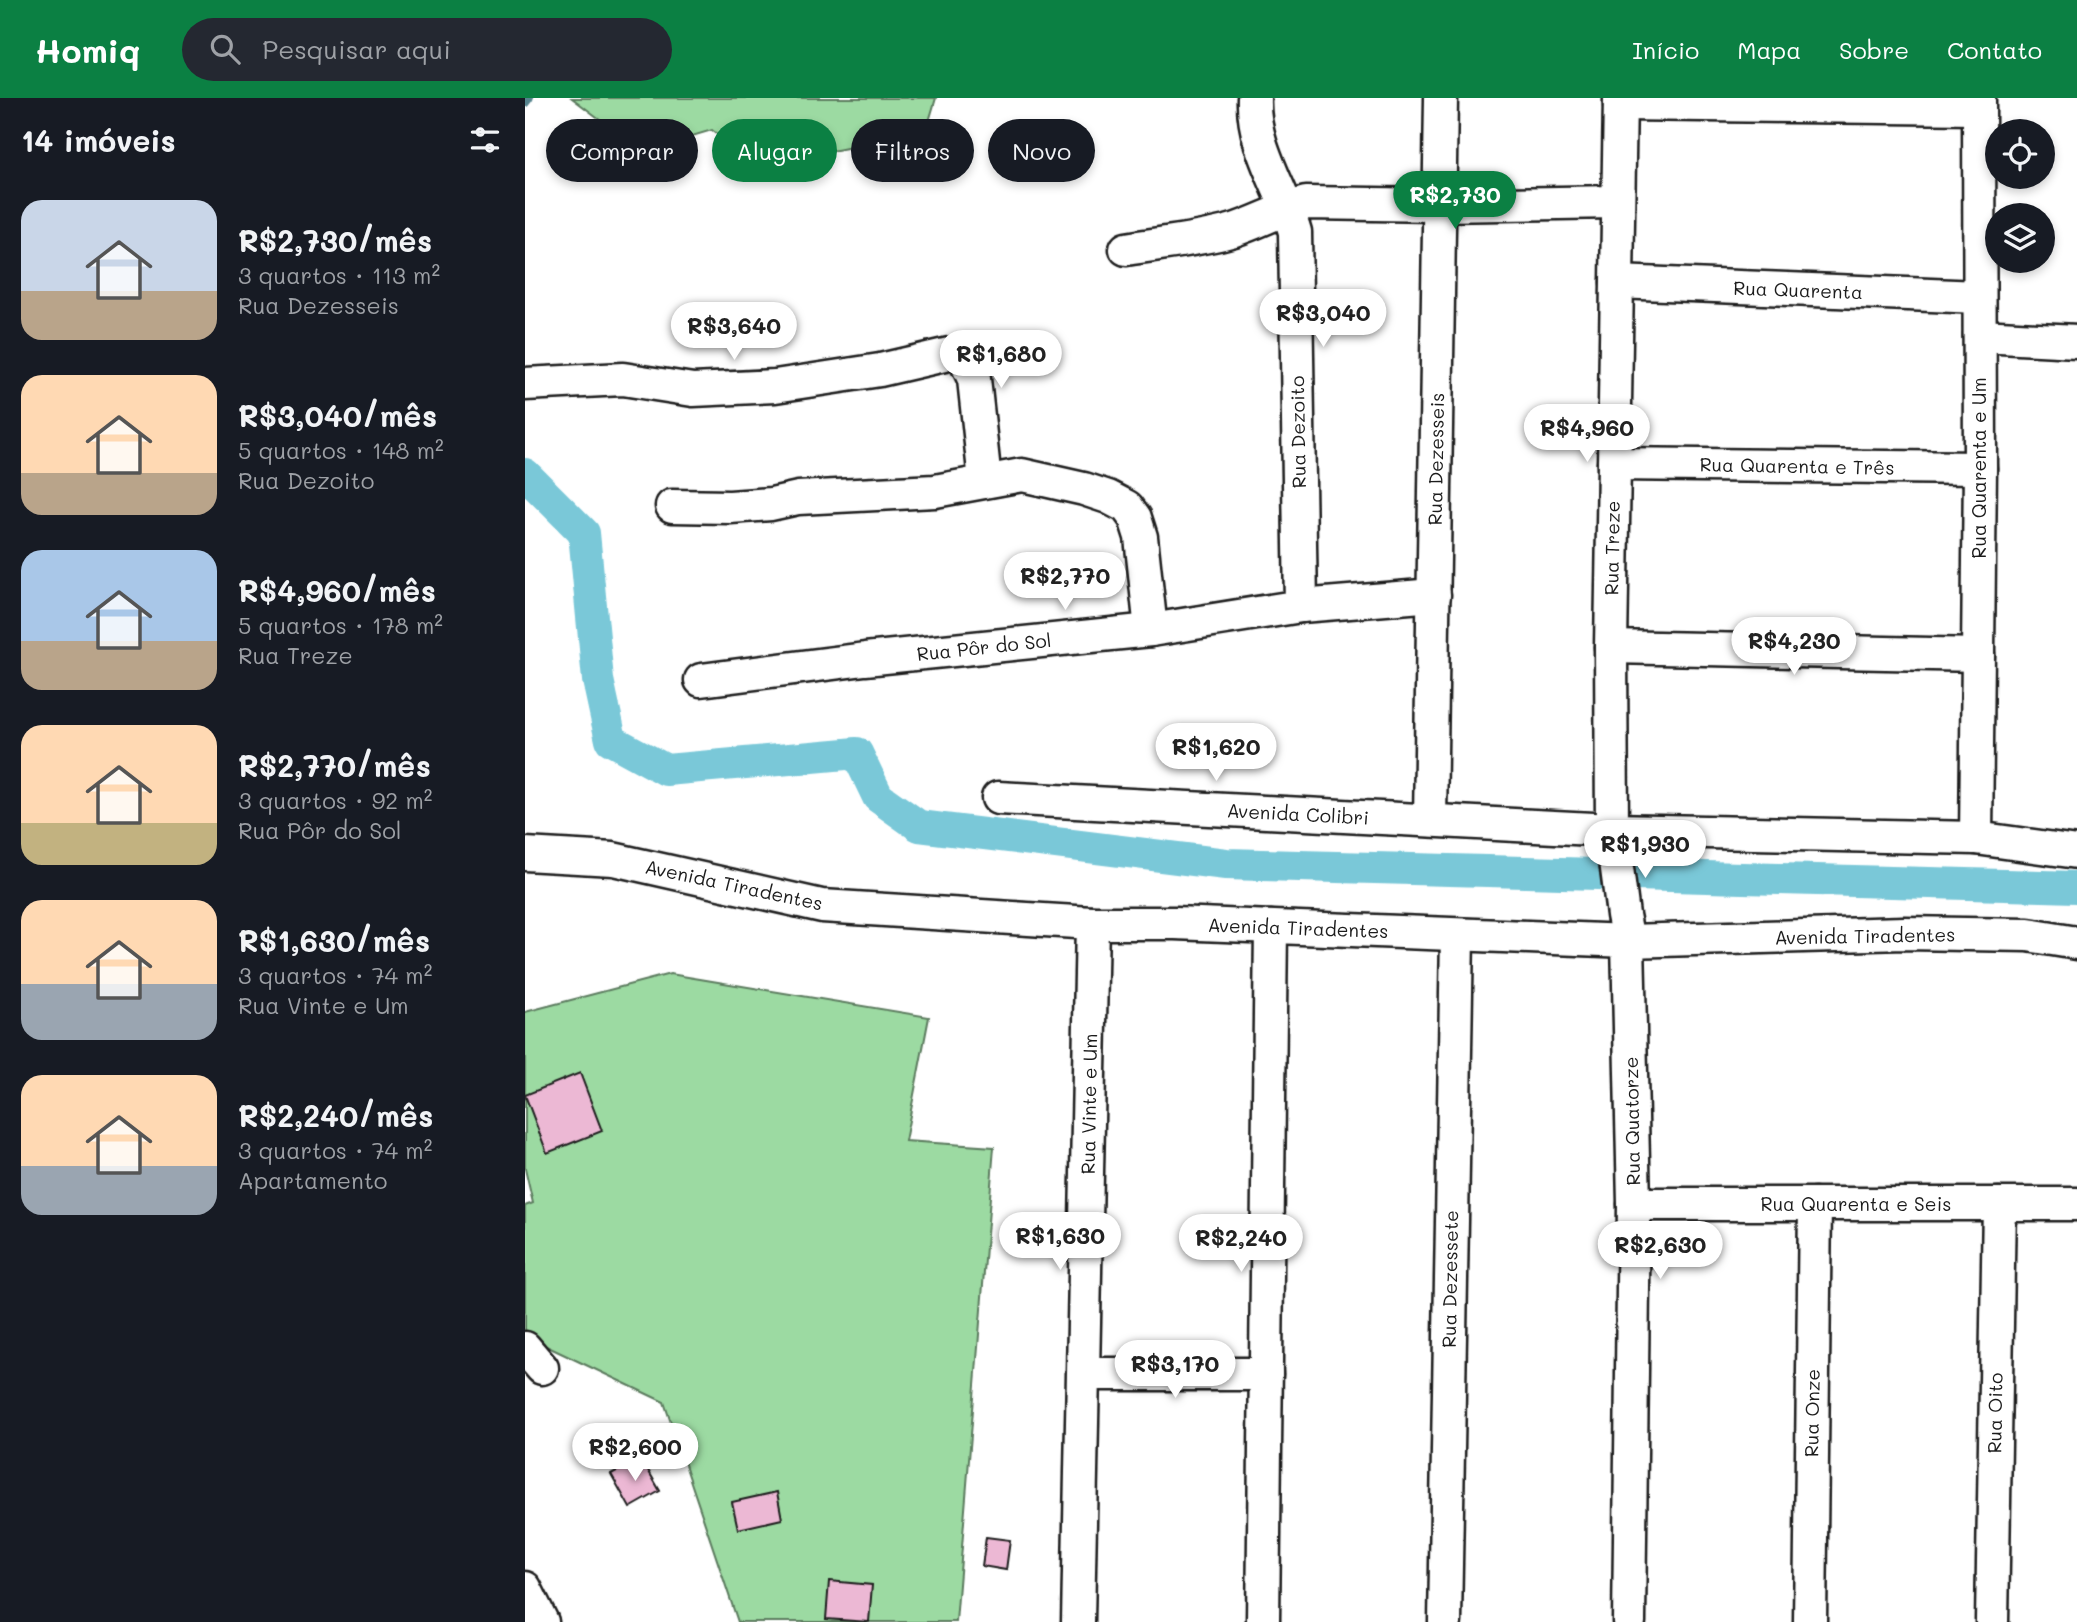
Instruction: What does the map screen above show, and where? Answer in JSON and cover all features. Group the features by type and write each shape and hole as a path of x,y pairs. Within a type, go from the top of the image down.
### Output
{"street":[{"name":"Rua Dezoito","path":"1254,98 1253,110 1264,155 1288,207 1295,232 1301,606"},
{"name":"Rua Dezesseis","path":"1430,820 1441,98"},
{"path":"1620,101 1978,103"},
{"name":"Rua Treze","path":"1614,841 1611,646 1616,202 1620,101"},
{"name":"Rua Quarenta e Um","path":"1976,838 1980,468 1978,103"},
{"path":"1126,248 1206,237 1306,203 1439,205 1616,202"},
{"name":"Rua Quarenta","path":"1617,282 1979,297"},
{"path":"1980,336 2077,341"},
{"path":"525,384 623,379 693,390 775,386 880,370 949,354 960,355 974,379 985,481"},
{"name":"Rua Quarenta e Três","path":"1614,464 1980,468"},
{"path":"672,506 730,507 771,504 798,498 914,493 1021,475 1084,489 1127,507 1135,518 1141,537 1151,630"},
{"name":"Rua Pôr do Sol","path":"701,680 865,659 1151,630 1301,606 1434,595"},
{"path":"1611,646 1978,655"},
{"name":"Avenida Colibri","path":"998,798 1430,820"},
{"path":"1430,820 1614,841 1976,838 2077,852"},
{"name":"Rua Quatorze","path":"1614,841 1625,928 1634,1204 1629,1622"},
{"name":"Avenida Tiradentes","path":"525,854 613,859 822,906 1092,923 1457,935 1625,928 2028,935 2077,943"},
{"name":"Rua Vinte e Um","path":"1078,1622 1092,923"},
{"path":"1263,1622 1271,927"},
{"name":"Rua Dezessete","path":"1445,1622 1457,935"},
{"name":"Rua Quarenta e Seis","path":"1634,1204 2077,1204"},
{"name":"Rua Onze","path":"1810,1622 1815,1204"},
{"name":"Rua Oito","path":"1992,1622 1999,1204"},
{"path":"1085,1374 1266,1374"},
{"path":"525,1588 542,1622"}],"green space":[{"path":"572,98 936,98 930,119 851,119 851,147 837,150 837,119 712,119 712,130 698,134 698,119 600,119"},
{"path":"670,974 929,1017 905,1141 994,1147 956,1622 738,1622 664,1402 525,1336 525,1206 533,1203 525,1169 525,1012"}],"building":[{"path":"580,1073 602,1131 547,1153 525,1095"},
{"path":"641,1458 660,1491 630,1508 611,1474"},
{"path":"777,1492 782,1519 738,1529 732,1502"},
{"path":"986,1537 1010,1540 1006,1570 982,1566"},
{"path":"829,1581 872,1585 869,1622 826,1619"}],"waterway":[{"path":"525,103 529,98"},
{"path":"525,474 584,533 598,680 611,740 666,770 857,753 878,797 919,826 1226,864 2077,887"}]}
